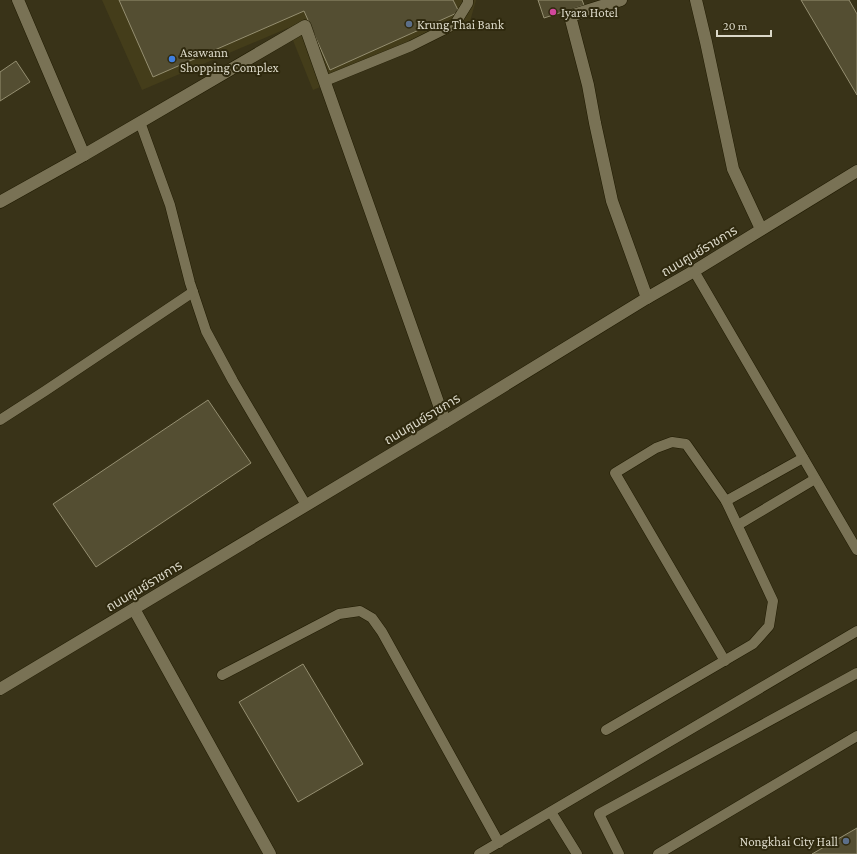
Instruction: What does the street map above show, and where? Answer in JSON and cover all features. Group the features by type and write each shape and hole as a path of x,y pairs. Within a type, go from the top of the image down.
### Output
{"street":[{"path":"18,0 84,155"},
{"path":"621,0 570,16 588,84 612,201 647,298"},
{"path":"696,0 733,169 761,229"},
{"path":"0,202 84,155 305,26 445,422"},
{"name":"ถนนศูนย์ราชการ","path":"0,689 445,422 857,171"},
{"path":"134,609 270,854"}],"lane":[{"path":"325,81 411,46 455,24 468,3 468,0"},
{"path":"140,122 170,204 193,292 206,332 306,505"},
{"path":"694,271 857,550"},
{"path":"0,420 193,292"},
{"path":"606,730 725,661 753,644 769,626 773,601 726,501 686,444 672,442 656,448 615,473 725,661"},
{"path":"726,501 803,458"},
{"path":"738,525 815,479"},
{"path":"222,675 339,614 360,611 372,618 382,632 499,843"},
{"path":"479,854 857,631"},
{"path":"619,854 599,814 857,673"},
{"path":"658,854 857,736"},
{"path":"551,812 577,854"}],"shaded area":[{"name":"Asawann Shopping Complex","path":"102,0 476,0 469,25 313,90 288,28 142,90"}],"building":[{"name":"Asawann Shopping Complex","path":"119,0 453,0 459,12 330,70 304,11 153,77"},
{"name":"Iyara Hotel","path":"538,0 582,0 584,5 544,18"},
{"path":"801,0 849,0 857,14 857,95"},
{"path":"16,61 30,82 0,101 0,72"},
{"path":"208,400 251,463 96,567 53,504"},
{"path":"303,664 363,764 298,802 239,702"},
{"name":"Nongkhai City Hall","path":"857,828 857,854 812,854"}],"place":[{"name":"Iyara Hotel","path":"553,12"},
{"name":"Krung Thai Bank","path":"409,24"},
{"name":"Asawann Shopping Complex","path":"172,59"},
{"name":"Nongkhai City Hall","path":"846,841"}]}
